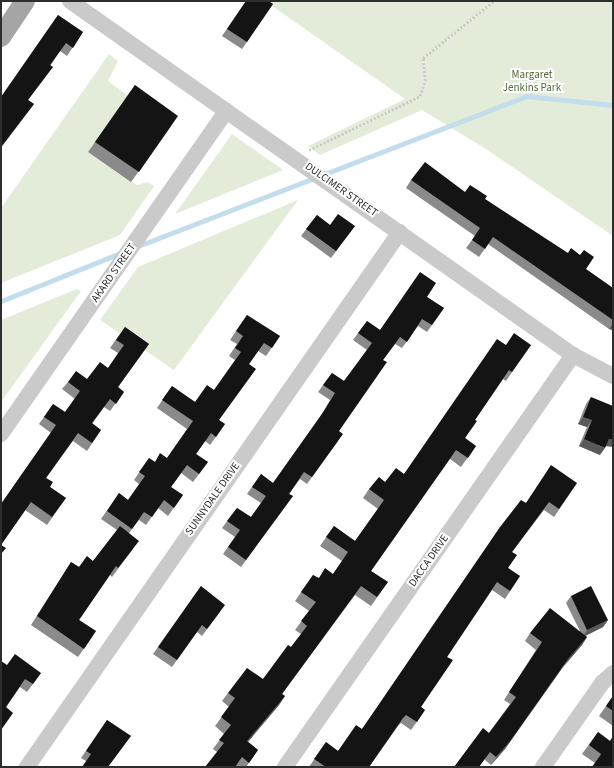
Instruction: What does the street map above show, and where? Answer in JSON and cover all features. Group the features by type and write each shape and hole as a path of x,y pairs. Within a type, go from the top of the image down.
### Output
{"main road":[{"path":"1,37 25,1"}],"street":[{"name":"DULCIMER STREET","path":"70,1 226,111 299,160 573,355 613,376"},
{"name":"AKARD STREET","path":"1,434 226,111"},
{"name":"SUNNYDALE DRIVE","path":"27,767 400,232"},
{"name":"DACCA DRIVE","path":"285,767 573,355"},
{"path":"543,767 602,683 613,673"}],"path":[{"path":"299,160 420,96 425,81 422,58 494,1"}],"green space":[{"name":"Margaret Jenkins Park","path":"265,1 613,1 613,236 486,149 422,110 320,155 308,146 405,99"},
{"path":"109,54 118,61 108,81 128,96 88,152 137,185 148,182 154,186 120,235 1,283 1,208"},
{"path":"232,134 283,170 175,214"},
{"path":"298,200 174,370 100,320 138,267"},
{"path":"77,289 81,291 1,402 1,320"}],"building":[{"path":"246,1 269,1 273,4 247,42 227,29"},
{"path":"58,15 83,32 73,48 66,43 50,65 53,67 28,100 34,104 1,147 1,97"},
{"path":"135,85 178,116 139,172 95,142"},
{"path":"425,162 465,192 470,185 487,196 485,199 568,253 571,248 580,255 584,250 594,257 586,269 613,288 613,320 493,237 485,249 472,240 480,228 411,180"},
{"path":"338,214 355,226 336,251 306,229 317,215 330,225"},
{"path":"420,272 436,283 427,297 444,308 432,325 422,319 407,342 400,337 383,360 387,362 339,431 343,434 312,477 304,472 289,494 293,496 246,560 228,547 240,530 227,521 237,508 251,517 266,496 252,487 261,474 273,483 335,393 323,385 332,373 344,381 372,343 358,333 367,321 380,330"},
{"path":"247,315 280,336 272,348 264,343 249,364 256,369 219,420 225,424 216,437 211,433 196,454 208,462 199,474 187,465 171,487 183,495 174,508 164,500 152,517 144,512 132,529 107,511 119,493 128,500 145,476 139,472 149,458 155,462 160,453 167,458 193,421 162,400 172,386 195,402 207,385 214,390 241,352 235,348 243,336 236,331"},
{"path":"125,327 149,344 118,387 124,392 116,404 110,399 92,423 101,430 92,443 78,433 46,478 53,482 50,487 66,498 52,517 31,502 1,545 1,504 56,425 44,417 53,404 65,412 80,391 68,382 76,371 87,379 100,362 108,368 124,345 116,340"},
{"path":"514,333 531,345 512,372 509,370 475,420 477,421 465,438 476,446 468,458 456,450 371,571 388,582 377,597 361,586 282,694 285,696 247,741 258,750 249,763 242,757 235,767 205,767 224,743 219,740 231,725 221,717 235,698 228,693 247,668 263,679 288,645 291,647 307,626 301,621 316,602 301,592 313,575 319,578 325,568 333,574 348,552 326,537 334,526 355,541 384,500 369,489 379,477 385,482 396,468 404,474 497,339 506,345"},
{"path":"591,397 613,406 613,439 609,439 605,448 584,439 592,420 583,417"},
{"path":"551,465 577,483 559,509 549,502 512,552 517,555 508,568 520,576 510,591 497,582 447,657 453,660 421,707 425,710 417,722 406,715 369,767 326,767 314,759 326,742 338,751 356,725 362,729 500,527 521,500 526,503"},
{"path":"120,526 139,541 118,568 116,566 79,620 96,631 84,649 37,616 71,562 79,567 87,556 93,561"},
{"path":"1,545 6,548 1,554"},
{"path":"201,586 225,605 207,629 202,625 177,660 158,647"},
{"path":"591,586 608,620 587,630 571,596"},
{"path":"550,608 587,637 568,659 510,741 496,757 490,752 479,767 454,767 483,728 489,733 516,697 509,692 542,642 530,633"},
{"path":"15,654 41,673 33,684 25,679 6,707 13,713 1,730 1,661 7,665"},
{"path":"613,696 613,711 606,706"},
{"path":"107,720 131,736 108,767 82,767 91,754 86,751"},
{"path":"598,732 610,741 613,736 613,767 592,767 601,754 589,745"}],"waterway":[{"path":"138,246 526,96 613,105"},
{"path":"1,301 123,252"}]}
